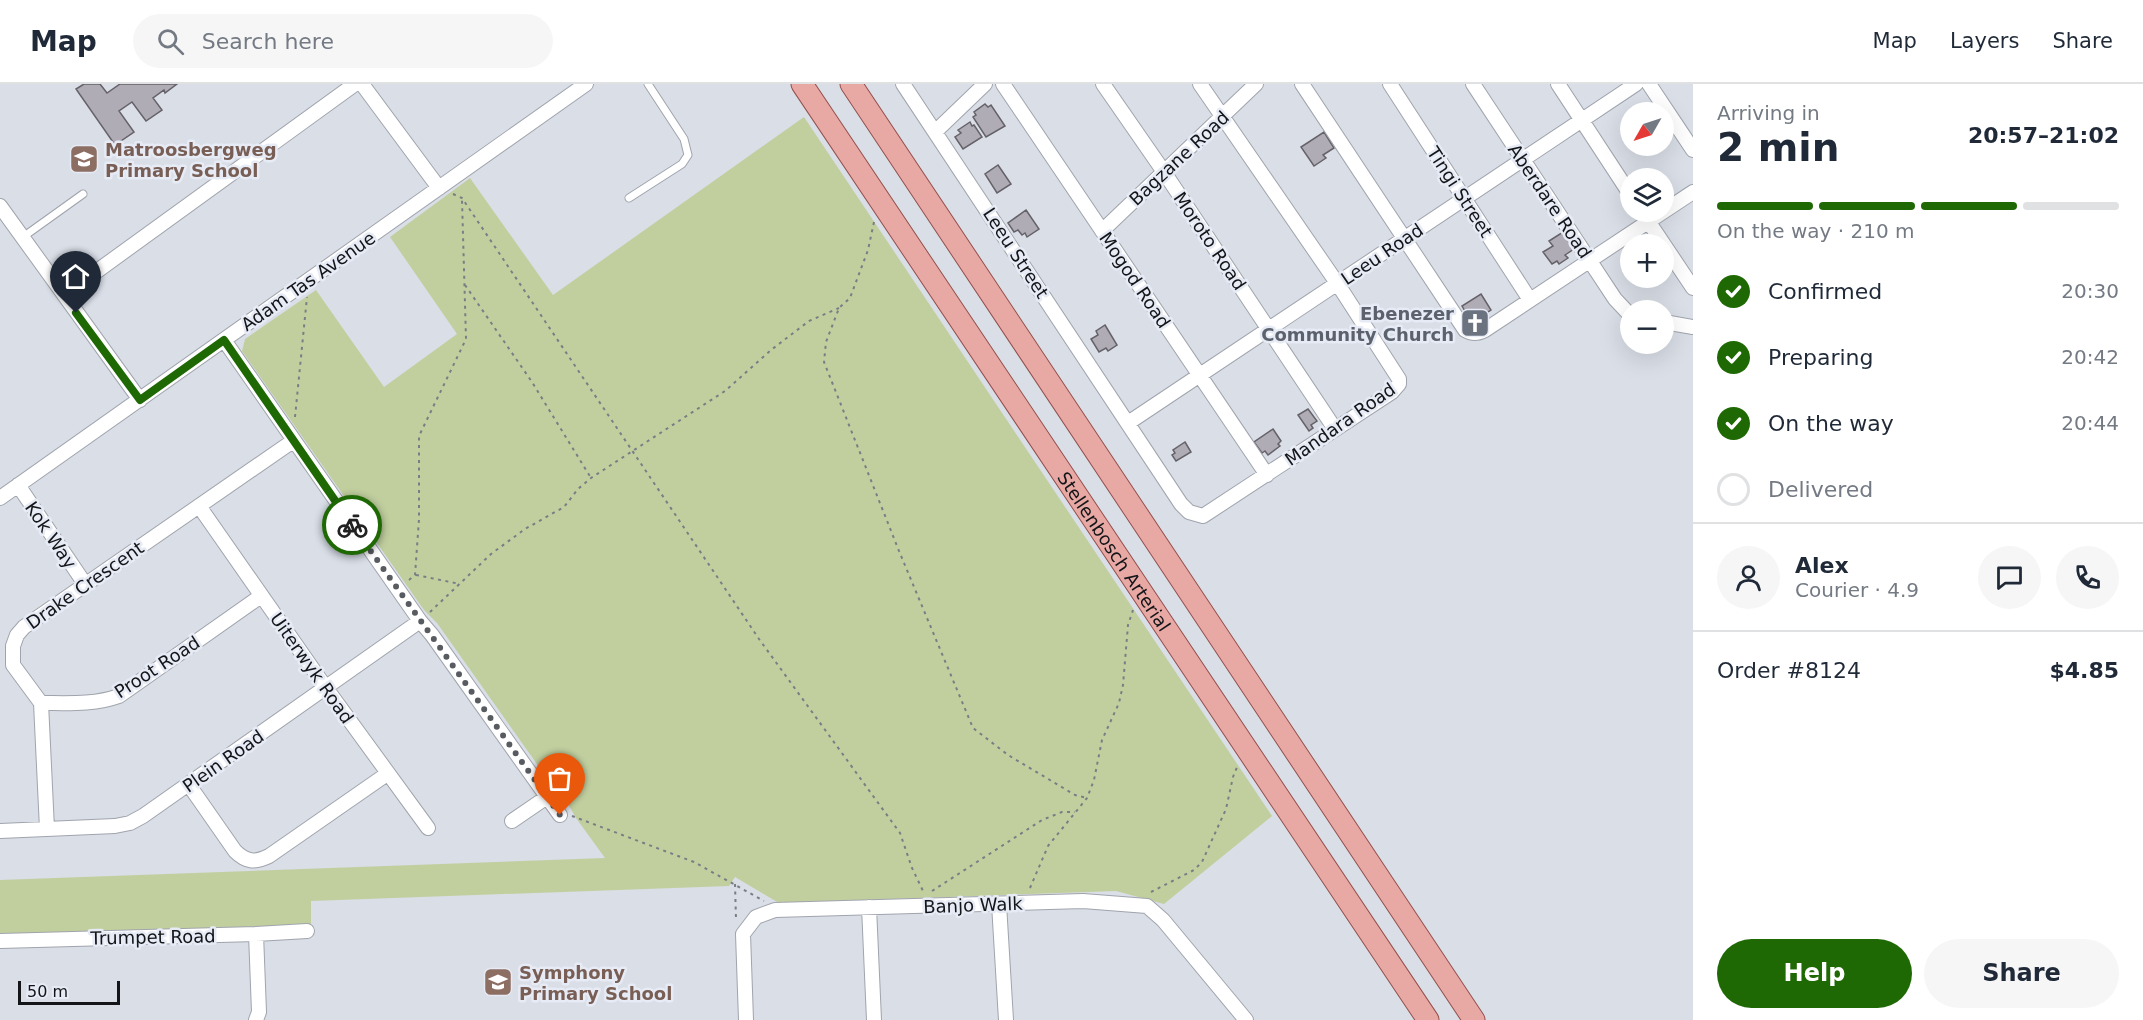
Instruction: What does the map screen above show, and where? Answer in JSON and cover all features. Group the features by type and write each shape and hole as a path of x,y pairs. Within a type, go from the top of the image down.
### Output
{"main road":[{"name":"Stellenbosch Arterial","path":"802,84 1428,1020"},
{"path":"851,84 1474,1020"}],"street":[{"path":"64,295 356,84"},
{"path":"362,84 439,188"},
{"name":"Adam Tas Avenue","path":"0,498 586,84"},
{"name":"Leeu Street","path":"903,84 1128,423"},
{"path":"935,132 985,84"},
{"name":"Mogod Road","path":"1003,84 1267,475"},
{"name":"Moroto Road","path":"1103,84 1335,429"},
{"name":"Mandara Road","path":"1128,423 1181,504 1189,512 1198,516 1209,514 1392,392 1399,384 1396,373 1338,283 1200,84"},
{"name":"Bagzane Road","path":"1102,231 1256,84"},
{"path":"1302,84 1465,330 1469,332 1474,334 1485,330 1590,261 1639,222"},
{"name":"Tingi Street","path":"1390,84 1530,300"},
{"name":"Aberdare Road","path":"1473,84 1620,304"},
{"path":"1558,84 1620,179"},
{"name":"Leeu Road","path":"1128,423 1636,84"},
{"path":"1649,84 1693,150"},
{"path":"1674,202 1693,192"},
{"path":"0,206 140,400"},
{"path":"1648,222 1693,288"},
{"path":"1674,324 1693,327"},
{"path":"224,340 420,621 432,634 560,815"},
{"name":"Drake Crescent","path":"41,703 13,665 13,646 17,635 24,627 293,441"},
{"name":"Kok Way","path":"18,485 84,584"},
{"name":"Uiterwyk Road","path":"199,506 387,774 428,828"},
{"name":"Proot Road","path":"41,703 92,702 119,696 261,596"},
{"name":"Plein Road","path":"0,831 114,826 130,823 189,785 420,621"},
{"path":"41,703 47,829"},
{"path":"189,785 236,851 242,858 251,862 268,856 387,774"},
{"path":"512,821 547,797"},
{"name":"Banjo Walk","path":"747,1020 743,934 756,917 775,910 1083,901 1147,906"},
{"path":"999,904 1006,1020"},
{"path":"1147,906 1163,920 1246,1020"},
{"path":"869,907 874,1020"},
{"name":"Trumpet Road","path":"0,940 307,931"},
{"path":"256,934 259,1012 256,1020"}],"lane":[{"path":"629,198 682,164 688,155 688,147 684,139 648,84"},
{"path":"23,237 83,194"}],"path":[{"path":"439,188 462,198 759,639 900,833 925,896 1042,820 1062,812 1075,812"},
{"path":"399,591 415,575 419,436 466,339 462,198"},
{"path":"420,621 491,554 564,507 578,489 591,478 725,391 771,350 809,321 839,308 850,298 868,250 876,220"},
{"path":"293,441 308,280"},
{"path":"464,284 532,382 591,478"},
{"path":"839,308 826,342 824,362 973,728 1008,755 1075,795 1087,798"},
{"path":"415,575 460,584"},
{"path":"1030,903 1029,892 1048,846 1087,798 1094,780 1102,740 1119,703 1123,685 1128,625 1133,607"},
{"path":"1147,906 1149,893 1194,870 1202,862 1226,809 1238,764"},
{"path":"576,816 694,862 768,903"},
{"path":"735,884 736,928"}],"green space":[{"path":"804,117 1272,816 1164,904 1116,891 779,903 735,877 729,886 311,901 311,925 0,934 0,880 605,858 576,818 559,788 544,774 437,623 424,610 242,351 245,339 316,290 384,387 457,334 390,237 470,178 553,295"}],"building":[{"path":"84,84 100,84 107,93 120,84 177,84 153,98 162,110 146,121 132,102 119,111 134,132 115,145 76,89"},
{"path":"985,104 988,107 991,105 1005,126 986,137 973,117 976,115 974,112"},
{"path":"970,122 982,137 963,149 955,137 961,133 958,130"},
{"path":"1324,132 1334,148 1323,155 1326,158 1314,166 1301,147"},
{"path":"998,165 1011,184 997,193 985,174"},
{"path":"1026,210 1039,229 1027,237 1025,233 1022,235 1018,230 1014,232 1008,223"},
{"path":"1563,232 1574,249 1565,255 1568,258 1559,264 1557,261 1552,264 1543,252 1553,246 1549,241"},
{"path":"1481,294 1491,310 1485,314 1489,319 1479,326 1470,325 1463,315 1466,313 1462,306"},
{"path":"1105,325 1117,345 1108,351 1106,348 1099,352 1091,339 1098,335 1096,331"},
{"path":"1308,409 1317,421 1311,425 1313,428 1309,431 1298,415"},
{"path":"1273,429 1281,441 1278,444 1280,446 1268,455 1265,451 1262,453 1254,442"},
{"path":"1185,442 1191,452 1176,461 1172,455 1175,453 1173,450"}],"way so far":[{"path":"352,525 560,815"}],"place":[{"name":"Matroosbergweg Primary School","path":"84,159"},
{"name":"Ebenezer Community Church","path":"1475,323"},
{"name":"Symphony Primary School","path":"498,982"}],"route":[{"path":"76,313 140,400 224,340 352,525"}]}
